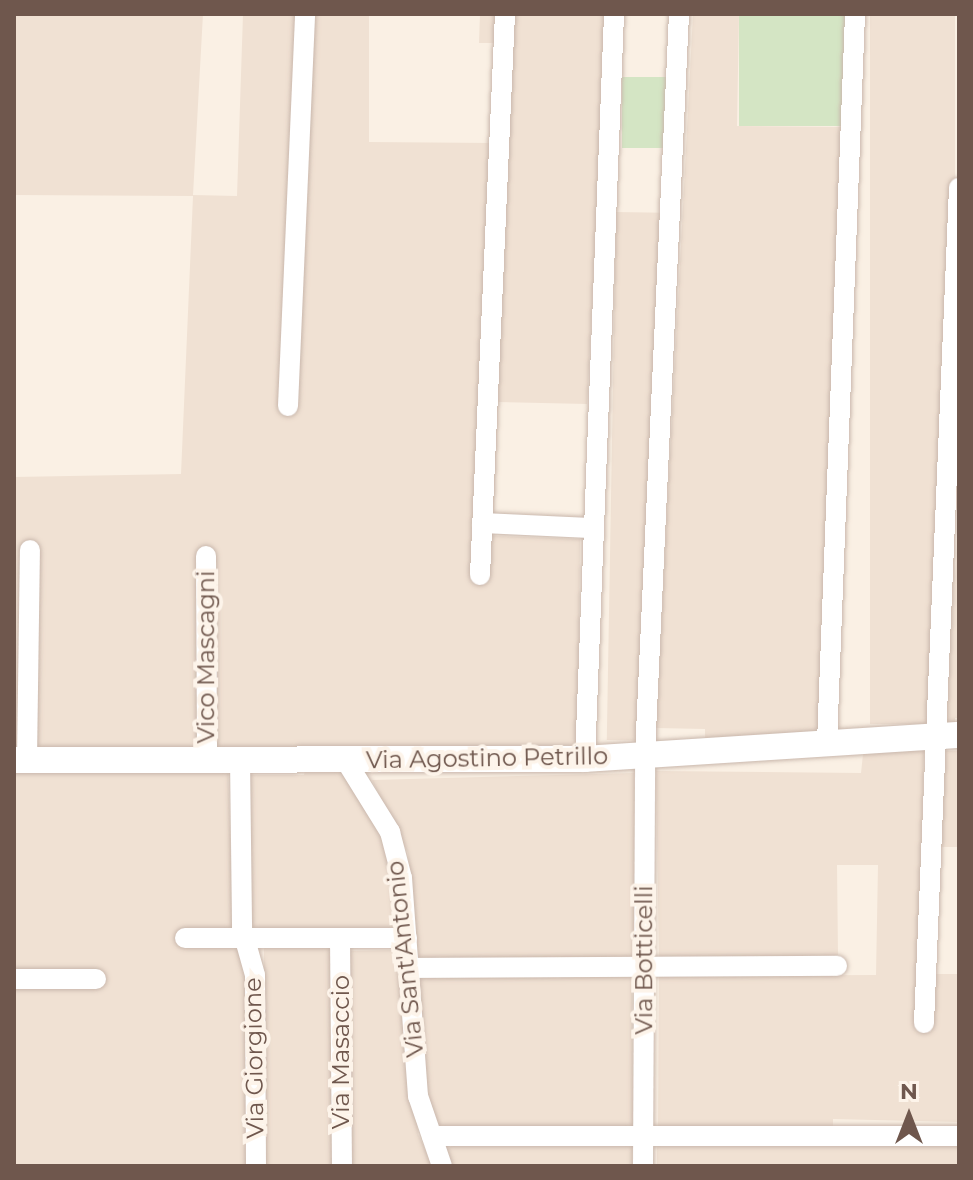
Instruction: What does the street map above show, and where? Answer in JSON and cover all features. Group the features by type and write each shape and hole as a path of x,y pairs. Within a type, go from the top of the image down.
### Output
{"street":[{"path":"288,406 305,14"},
{"path":"480,575 505,14"},
{"path":"585,759 591,528 614,14"},
{"name":"Via Botticelli","path":"643,1166 645,754 679,14"},
{"path":"827,743 855,14"},
{"path":"924,1023 948,735 959,188"},
{"path":"482,523 591,528"},
{"path":"20,760 30,550"},
{"name":"Vico Mascagni","path":"206,556 207,758"},
{"name":"Via Agostino Petrillo","path":"20,760 585,759 948,735"},
{"name":"Via Giorgione","path":"240,759 243,938 255,975 256,1166"},
{"name":"Via Sant'Antonio","path":"346,761 390,832 402,878 418,1096 442,1166"},
{"path":"185,938 407,938"},
{"name":"Via Masaccio","path":"340,938 342,1166"},
{"path":"409,968 837,966"},
{"path":"14,979 96,979"},
{"path":"432,1136 959,1136"}],"shaded area":[{"path":"14,14 203,14 193,195 237,196 243,14 369,14 369,142 493,143 495,43 479,43 480,14 607,14 587,404 498,402 493,536 580,539 578,745 14,751 14,477 181,474 193,196 14,195"},
{"path":"693,14 739,14 737,126 845,127 819,735 705,738 705,729 656,728"},
{"path":"870,14 955,14 955,724 870,724"},
{"path":"616,212 664,213 655,741 607,740"},
{"path":"959,500 959,718 949,718"},
{"path":"924,748 917,1031 931,1032 934,974 959,974 959,1122 833,1119 833,1128 658,1129 659,976 876,975 878,865 837,865 838,955 659,959 656,771 861,773 863,754"},
{"path":"943,751 959,751 959,847 939,847"},
{"path":"305,769 346,771 385,845 397,930 251,931 248,775 304,775"},
{"path":"14,770 228,770 233,925 248,985 249,1166 14,1166"},
{"path":"634,773 635,957 416,960 408,853 372,780"},
{"path":"264,946 332,946 332,1166 264,1166"},
{"path":"401,950 418,1134 433,1166 351,1166 348,951"},
{"path":"632,976 633,1130 436,1128 427,1096 420,978"},
{"path":"454,1144 632,1146 632,1166 451,1166 447,1150"},
{"path":"657,1146 959,1146 959,1166 657,1166"}],"green space":[{"path":"739,14 849,14 849,126 739,126"},
{"path":"622,77 669,77 669,148 622,148"}]}
